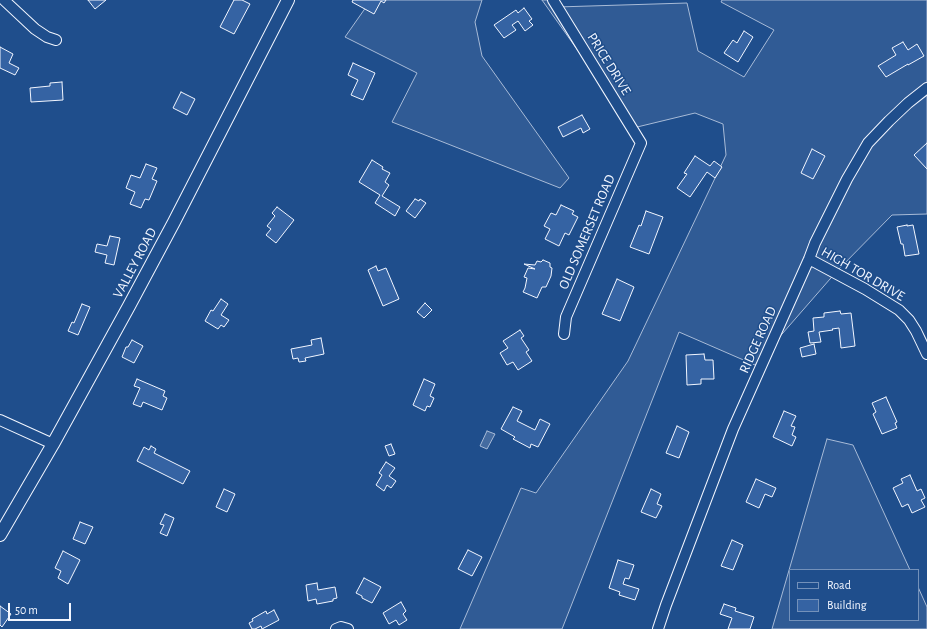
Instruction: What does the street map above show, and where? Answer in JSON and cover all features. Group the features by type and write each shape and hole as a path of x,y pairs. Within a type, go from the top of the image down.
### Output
{"main road":[{"name":"VALLEY ROAD","path":"0,535 53,444 129,306 174,222 288,0"}],"street":[{"path":"4,0 35,29 47,37 56,40"},
{"name":"PRICE DRIVE","path":"553,0 642,143"},
{"name":"RIDGE ROAD","path":"658,629 733,429 815,243 847,179 868,143 888,121 927,88"},
{"name":"OLD SOMERSET ROAD","path":"564,334 566,317 642,143"},
{"name":"HIGH TOR DRIVE","path":"809,259 865,289 899,310 910,320 927,354"},
{"path":"0,420 53,444"},
{"path":"336,629 341,627 348,629"}],"shaded area":[{"path":"371,0 482,0 475,22 482,56 569,178 560,188 392,122 417,73 345,37"},
{"path":"542,0 552,0 557,7 687,3 698,51 744,77 774,30 721,2 722,0 927,0 927,214 892,215 837,271 755,365 679,332 562,629 460,629 521,488 536,493 628,361 726,155 723,124 695,113 633,128"},
{"path":"487,431 495,434 487,449 480,446"},
{"path":"827,439 853,445 910,569 789,569"},
{"path":"789,570 789,621 919,621 919,589 927,607 927,629 772,629"}],"building":[{"path":"88,0 106,0 95,9"},
{"path":"234,0 242,0 250,4 234,34 220,27"},
{"path":"353,0 386,0 384,3 381,1 374,14 352,2"},
{"path":"524,8 532,19 529,21 533,25 525,31 518,21 512,25 516,30 504,38 494,25 516,10 518,13"},
{"path":"744,31 753,37 738,62 724,53 733,40 737,43"},
{"path":"903,42 908,50 917,44 924,56 886,77 878,66 896,55 892,48"},
{"path":"0,47 13,54 9,63 19,68 15,75 0,68"},
{"path":"353,63 375,73 363,100 351,95 358,80 348,75"},
{"path":"62,82 63,100 31,102 30,88 50,86 50,83"},
{"path":"181,92 195,99 187,115 173,108"},
{"path":"582,115 590,129 583,133 581,128 563,137 558,127"},
{"path":"927,143 927,169 914,155"},
{"path":"812,149 825,156 813,179 801,173"},
{"path":"695,156 710,166 714,161 722,167 715,178 707,172 690,197 677,188 687,174 684,173"},
{"path":"372,160 383,167 382,169 390,173 385,182 389,185 382,196 400,207 395,216 375,203 380,195 359,182"},
{"path":"146,164 157,168 152,179 157,181 149,200 145,199 141,208 130,204 135,192 126,188 131,175 140,178"},
{"path":"415,199 419,201 420,199 426,203 415,218 406,211"},
{"path":"561,205 574,211 572,214 578,217 569,235 565,233 559,246 545,239 550,229 544,226 551,213 556,215"},
{"path":"277,207 294,220 276,243 266,235 271,229 267,226 275,216 272,213"},
{"path":"646,211 663,217 649,254 630,247 639,225 641,226"},
{"path":"913,225 919,254 905,256 903,244 901,244 897,227"},
{"path":"110,236 120,238 114,265 105,263 107,255 95,252 97,244 107,246"},
{"path":"543,260 550,263 550,267 552,268 551,276 546,287 542,287 537,298 523,292 527,278 524,277 528,268 535,269 524,264 535,265 537,261 541,262"},
{"path":"376,266 378,271 386,268 399,299 383,306 368,270"},
{"path":"617,279 634,287 620,321 602,314"},
{"path":"221,299 228,304 221,315 229,320 224,327 221,325 218,329 205,321 211,310 213,311"},
{"path":"425,303 432,310 424,318 417,312"},
{"path":"82,304 90,307 78,335 68,331 72,322 74,323"},
{"path":"840,311 841,314 851,313 855,346 841,348 839,328 819,332 821,342 810,343 808,332 814,331 813,318 824,317 824,313"},
{"path":"520,330 524,336 521,338 529,350 526,352 532,361 518,370 513,362 507,365 500,353 508,348 503,341"},
{"path":"321,338 324,354 305,358 306,361 299,362 298,358 293,359 291,349 312,345 311,340"},
{"path":"132,340 143,346 134,363 122,357 126,347 128,347"},
{"path":"814,344 816,354 802,357 800,348"},
{"path":"704,354 705,360 713,360 714,379 701,379 701,384 687,385 686,355"},
{"path":"137,379 165,391 163,396 167,398 162,410 143,402 141,407 133,404 140,388 134,386"},
{"path":"424,379 435,384 430,396 434,398 430,407 427,406 425,411 413,405"},
{"path":"886,397 897,422 895,423 897,428 882,434 873,414 876,412 872,403"},
{"path":"513,407 522,411 517,421 535,430 540,419 550,424 538,447 531,444 530,448 513,439 515,437 501,429"},
{"path":"784,411 796,416 791,426 795,427 792,435 796,437 792,446 773,437"},
{"path":"677,426 689,432 679,458 666,453"},
{"path":"391,444 395,454 389,456 385,446"},
{"path":"151,446 156,449 154,453 190,471 183,484 137,461 144,447 149,450"},
{"path":"386,462 395,468 389,476 396,481 391,488 387,485 384,491 376,485 382,475 379,473"},
{"path":"910,475 917,491 921,489 925,498 921,500 925,507 912,513 908,504 902,507 893,488 903,483 901,479"},
{"path":"756,479 776,488 772,497 765,494 759,508 746,502"},
{"path":"224,489 235,494 227,512 216,507"},
{"path":"651,489 661,494 657,504 662,506 656,518 641,512"},
{"path":"165,514 174,518 167,536 160,533 164,525 160,524"},
{"path":"80,522 93,527 85,544 73,539"},
{"path":"732,540 743,545 733,570 721,566"},
{"path":"468,550 482,557 472,576 458,569"},
{"path":"63,551 80,560 68,584 58,578 61,571 55,568"},
{"path":"618,560 634,565 629,579 625,578 623,584 639,589 635,600 619,595 620,592 609,588"},
{"path":"364,578 381,587 372,603 356,593"},
{"path":"317,583 318,590 335,587 337,598 333,599 333,601 317,604 316,599 308,601 306,585"},
{"path":"401,602 406,611 403,614 407,620 399,625 396,620 389,624 383,613"},
{"path":"724,604 736,608 735,611 754,617 750,629 728,629 732,618 720,614"},
{"path":"0,606 11,614 2,627 0,625"},
{"path":"274,610 279,620 262,629 261,626 252,629 249,623 253,621 252,619 266,611 267,614"}]}
